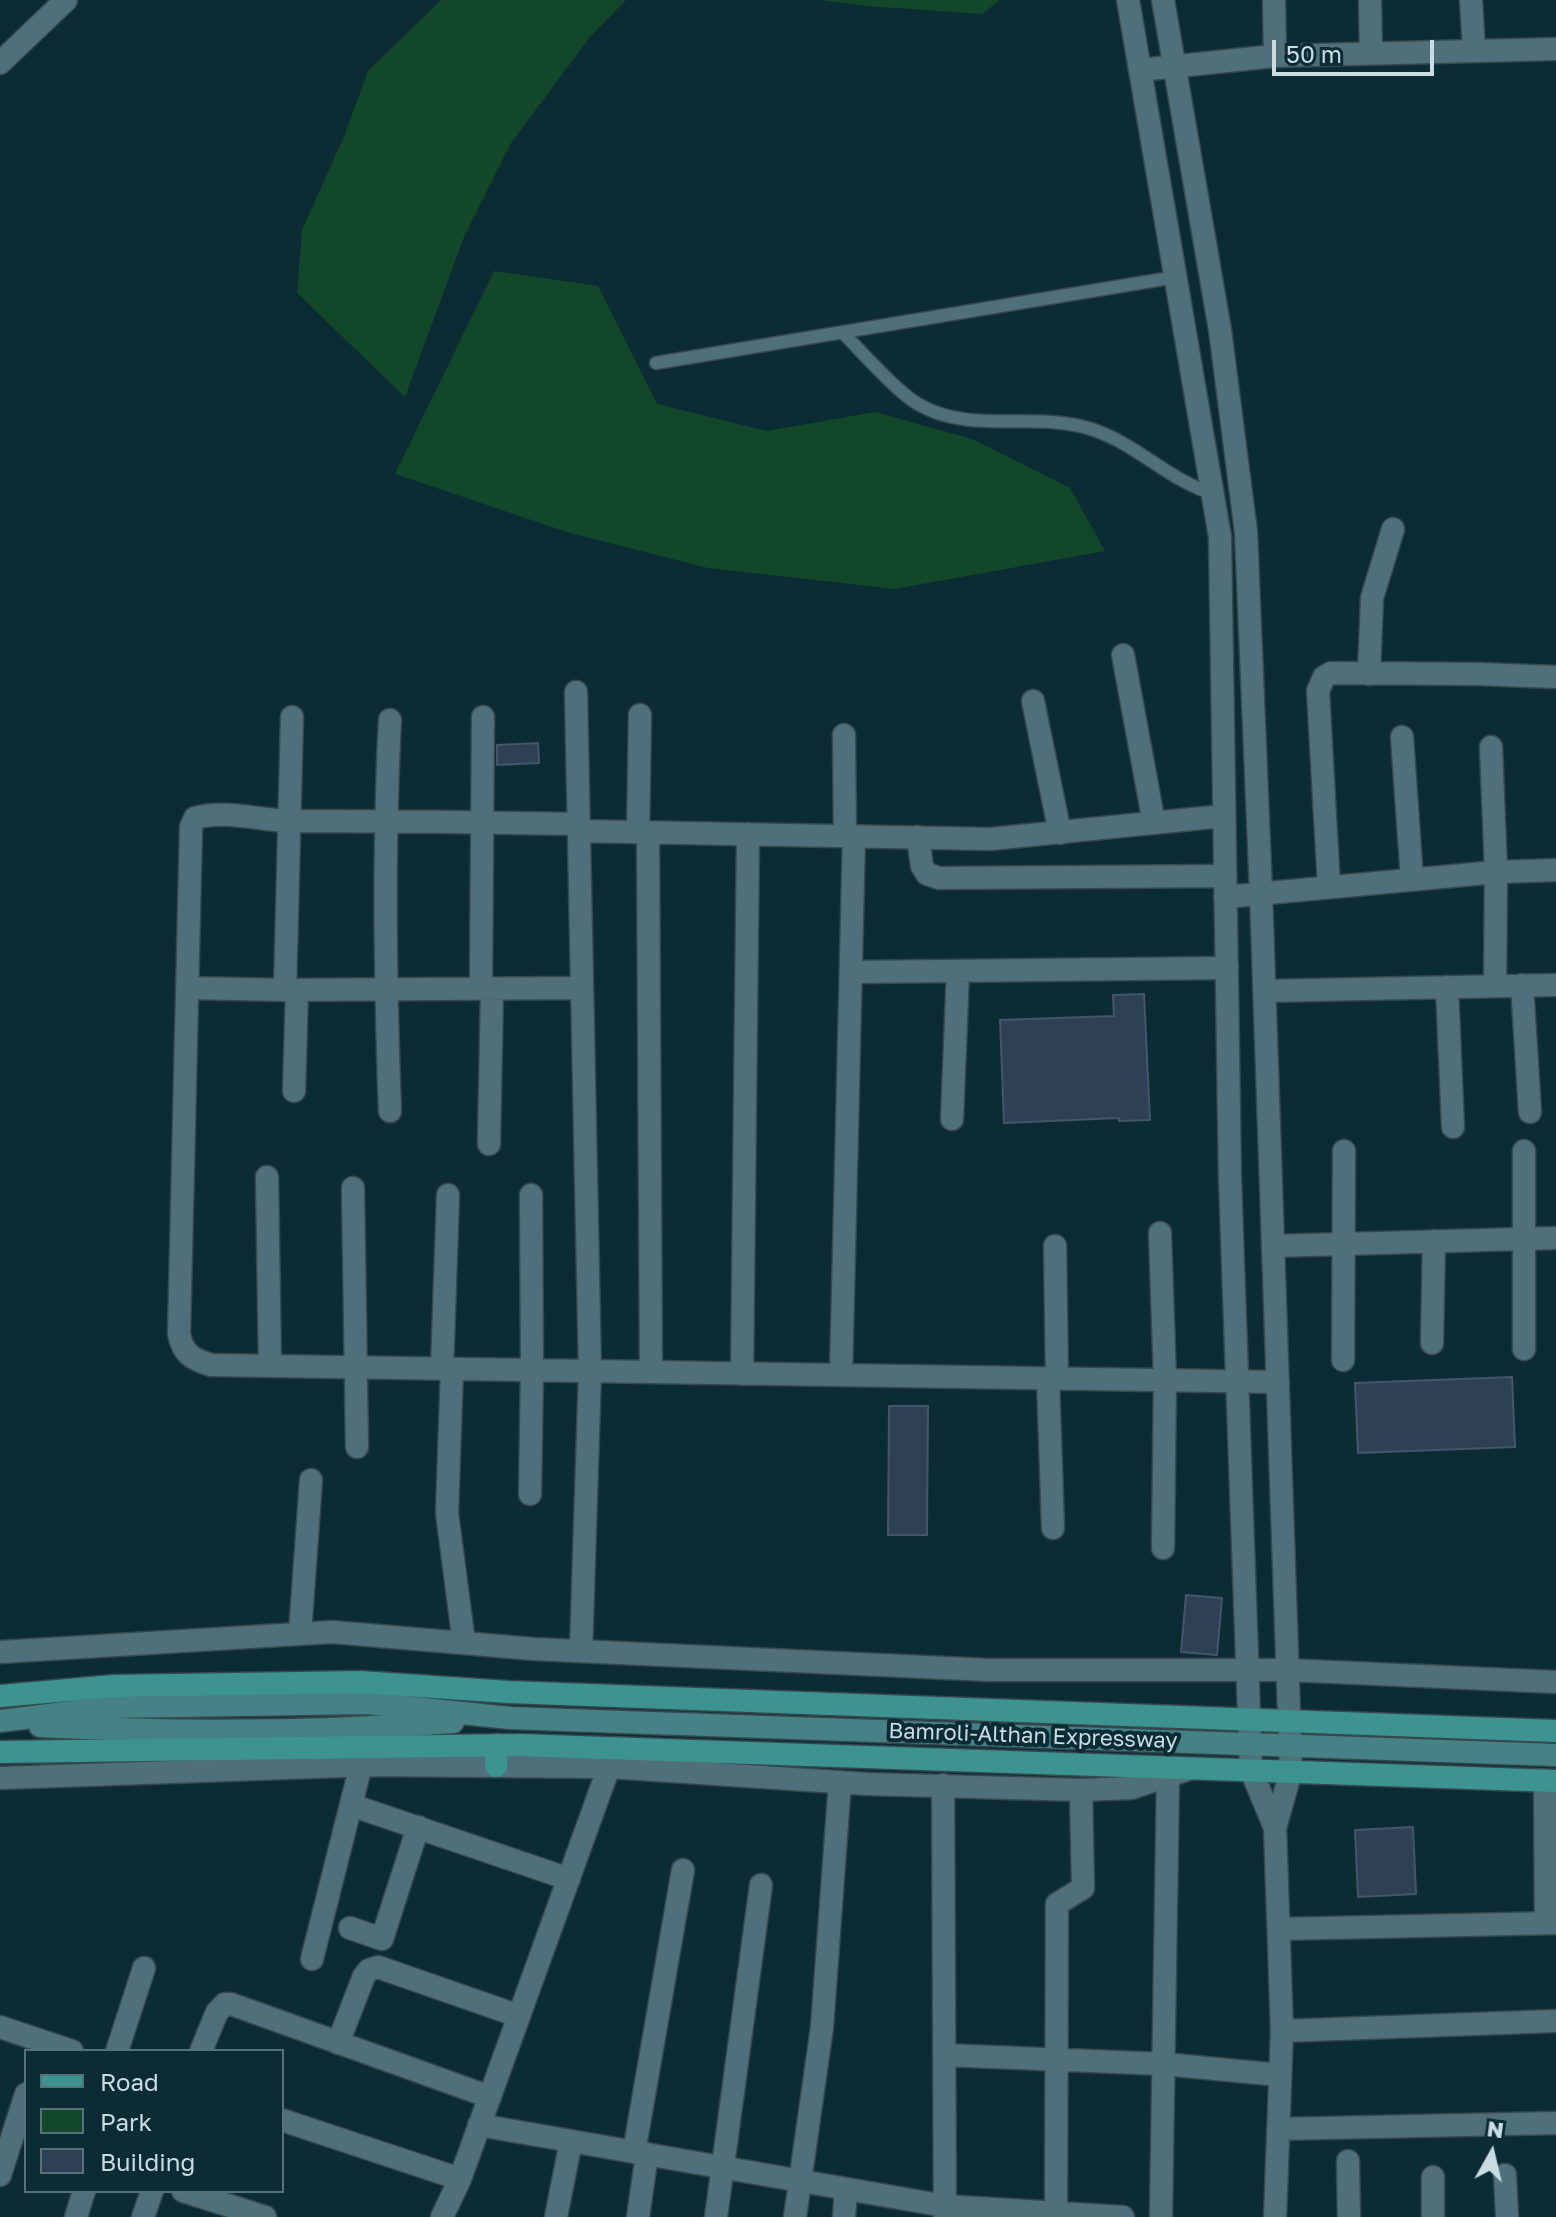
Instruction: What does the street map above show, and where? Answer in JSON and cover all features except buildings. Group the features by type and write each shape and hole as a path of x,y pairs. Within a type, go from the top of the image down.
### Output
{"main road":[{"path":"0,1696 113,1686 360,1682 508,1692 1556,1731"},
{"name":"Bamroli-Althan Expressway","path":"0,1723 110,1730 370,1729 510,1718 1556,1755"},
{"path":"0,1752 496,1756 1194,1768 1550,1781"}],"street":[{"path":"0,63 66,0"},
{"path":"1128,0 1220,537 1230,1189 1251,1770 1275,1828"},
{"path":"1163,0 1220,330 1246,532 1291,1771 1275,1828 1282,2031 1275,2217"},
{"path":"1274,0 1275,56"},
{"path":"1370,0 1371,53"},
{"path":"1471,0 1474,50"},
{"path":"1140,70 1275,56 1556,49"},
{"path":"1369,674 1372,598 1393,529"},
{"path":"1123,655 1154,823"},
{"path":"1329,887 1320,682 1331,673 1556,677"},
{"path":"576,692 590,1371 581,1651"},
{"path":"1033,701 1060,833"},
{"path":"640,715 651,1372"},
{"path":"292,717 289,821 294,1091"},
{"path":"483,717 482,822 489,1144"},
{"path":"390,720 385,820 385,988 390,1111"},
{"path":"841,1375 851,972 850,836 844,735"},
{"path":"1402,737 1412,879"},
{"path":"1491,747 1496,872 1495,986"},
{"path":"1224,816 990,839 643,832 482,822 195,818 191,827 179,1334 182,1349 194,1360 211,1365 1278,1382"},
{"path":"742,1374 748,834"},
{"path":"918,837 922,866 927,874 939,878 1225,886 1261,893 1496,872 1556,870"},
{"path":"851,972 1227,968"},
{"path":"952,1119 958,971"},
{"path":"1522,985 1530,1112"},
{"path":"1265,991 1556,985"},
{"path":"1447,987 1453,1127"},
{"path":"187,988 582,988"},
{"path":"1343,1360 1344,1151"},
{"path":"1524,1151 1524,1349"},
{"path":"267,1177 270,1366"},
{"path":"353,1188 357,1447"},
{"path":"448,1195 447,1513 464,1643"},
{"path":"530,1494 531,1195"},
{"path":"1160,1233 1165,1380 1163,1548"},
{"path":"1273,1246 1556,1238"},
{"path":"1432,1343 1434,1241"},
{"path":"1053,1528 1055,1246"},
{"path":"300,1633 311,1480"},
{"path":"0,1652 332,1632 581,1651 989,1670 1247,1669 1556,1682"},
{"path":"0,1778 361,1765 496,1756 609,1767 840,1782 1081,1790 1131,1788 1194,1768"},
{"path":"312,1959 361,1765"},
{"path":"442,2217 460,2179 609,1767"},
{"path":"1161,2217 1168,1776"},
{"path":"1279,1929 1551,1923 1550,1781"},
{"path":"795,2217 822,2027 840,1782"},
{"path":"943,1785 945,2212"},
{"path":"1056,2215 1057,1904 1083,1888 1081,1790"},
{"path":"351,1805 569,1879"},
{"path":"350,1928 382,1939 418,1827"},
{"path":"638,2217 640,2153 683,1870"},
{"path":"716,2217 761,1885"},
{"path":"338,2043 364,1976 378,1967 519,2016"},
{"path":"118,2049 144,1968"},
{"path":"202,2049 217,2012 225,2004 490,2097"},
{"path":"1282,2031 1556,2021"},
{"path":"0,2027 41,2046"},
{"path":"944,2055 1164,2064 1280,2075"},
{"path":"0,2175 24,2100"},
{"path":"284,2121 460,2179"},
{"path":"1278,2129 1556,2123"},
{"path":"479,2125 846,2189 945,2212 1123,2217"},
{"path":"556,2217 571,2141"},
{"path":"1348,2161 1349,2217"},
{"path":"1505,2175 1507,2217"},
{"path":"1433,2177 1433,2217"},
{"path":"844,2217 846,2189"},
{"path":"76,2217 83,2193"},
{"path":"143,2217 151,2193"},
{"path":"189,2193 265,2217"}],"lane":[{"path":"656,363 1176,277"},
{"path":"843,333 915,403 938,414 966,420 1059,423 1089,428 1123,442 1215,504"}],"green space":[{"path":"441,0 626,0 590,37 511,143 464,237 405,397 297,293 302,230 345,134 368,71"},
{"path":"820,0 1000,0 982,14"},
{"path":"494,271 598,286 657,404 767,431 875,412 972,439 1070,488 1105,551 895,589 708,568 567,532 395,474"}]}
